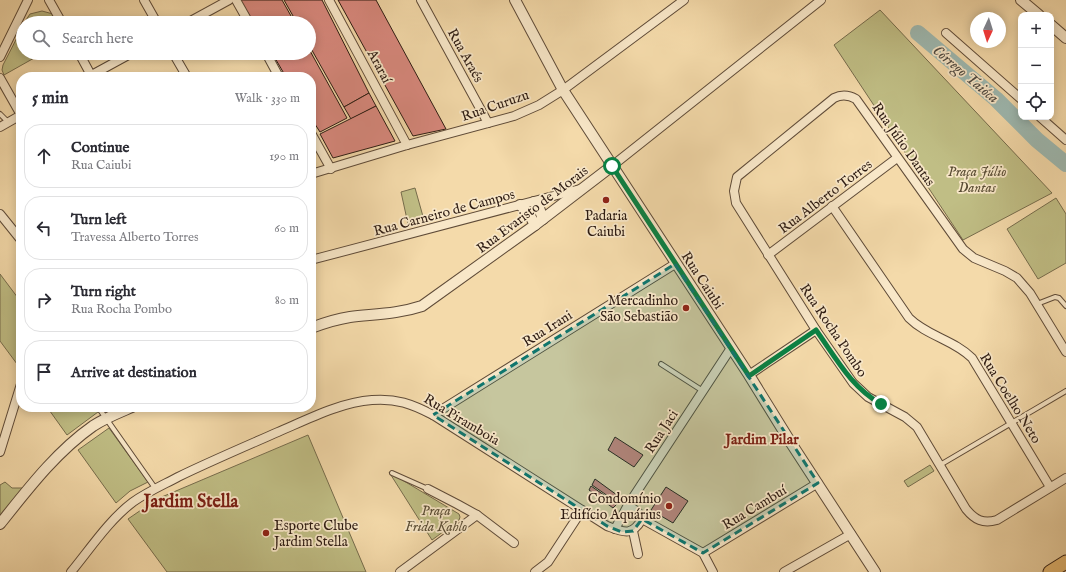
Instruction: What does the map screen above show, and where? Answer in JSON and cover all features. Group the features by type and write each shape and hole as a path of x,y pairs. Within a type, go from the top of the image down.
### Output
{"main road":[{"path":"1050,572 1066,562"}],"street":[{"path":"20,16 28,0"},
{"path":"50,0 58,16"},
{"path":"144,0 153,16"},
{"path":"199,16 229,0"},
{"path":"236,0 245,16"},
{"name":"Araraí","path":"329,0 407,145"},
{"name":"Rua Araés","path":"421,0 488,123"},
{"name":"Rua Caiubi","path":"515,0 563,90 875,572"},
{"name":"Rua Curuzu","path":"316,173 407,145 514,116 539,105 563,90 684,0"},
{"name":"Rua Evaristo de Morais","path":"316,326 349,317 400,312 422,306 432,300 584,188 821,0"},
{"path":"1021,0 1035,12"},
{"path":"0,57 16,24"},
{"path":"1054,28 1066,38"},
{"path":"946,33 1018,96"},
{"path":"83,60 89,72"},
{"path":"98,72 120,60"},
{"path":"177,60 183,72"},
{"path":"270,60 276,72"},
{"path":"0,78 16,106"},
{"name":"Rua Júlio Dantas","path":"734,186 740,174 834,98 851,96 856,99 963,249 974,258 1005,271 1017,278 1030,292 1066,352"},
{"path":"0,127 16,118"},
{"path":"1043,120 1066,140"},
{"path":"316,142 331,169"},
{"name":"Rua Alberto Torres","path":"768,255 897,158"},
{"name":"Rua Rocha Pombo","path":"734,186 736,203 816,330 853,383 868,397 910,420 917,427 966,509 973,517 990,522 997,520 1066,478"},
{"name":"Rua Carneiro de Campos","path":"316,259 584,188"},
{"path":"534,202 539,208 539,222"},
{"path":"520,206 539,222"},
{"name":"Rua Coelho Neto","path":"832,206 909,318 916,324 959,347 972,358 1050,487"},
{"path":"0,214 16,234"},
{"name":"Rua Irani","path":"433,415 675,264"},
{"path":"749,376 816,330"},
{"name":"Rua Jaci","path":"615,529 628,505 731,348"},
{"path":"0,452 16,400"},
{"name":"Rua Piramboia","path":"71,572 118,515 133,502 155,488 213,460 313,418 353,403 370,400 400,401 414,405 433,415 607,526 622,532 634,531"},
{"path":"0,524 62,452 76,439 106,418 120,412"},
{"name":"Rua Cambuí","path":"703,553 818,483"},
{"path":"428,489 477,515 514,544"},
{"path":"628,505 638,512 642,519 703,553 713,572"},
{"path":"535,572 548,562 582,510"},
{"path":"400,572 477,515"},
{"path":"638,554 634,531 642,519"},
{"path":"784,572 851,534"}],"lane":[{"path":"0,114 8,122"},
{"path":"1037,304 1055,297 1059,298 1066,306"},
{"path":"661,364 703,391"},
{"path":"940,465 1066,391"},
{"path":"102,412 155,488"},
{"path":"392,473 428,489"}],"highlighted area":[{"path":"675,264 818,483 703,553 642,519 633,531 622,532 607,526 433,415"}],"green space":[{"name":"Praça Júlio Dantas","path":"880,10 1052,193 963,240 834,45"},
{"path":"42,11 53,14 54,16 29,16 30,14"},
{"path":"16,40 16,60 31,60 4,75 2,70"},
{"path":"415,188 424,220 408,224 401,192"},
{"path":"1056,198 1066,214 1066,263 1038,279 1007,229"},
{"path":"0,274 16,295 16,363 0,341"},
{"path":"51,412 98,412 67,435"},
{"path":"109,428 148,482 130,491 116,503 78,450"},
{"name":"Esporte Clube Jardim Stella","path":"308,435 366,572 167,572 128,519 157,499"},
{"path":"930,465 934,471 908,487 904,481"},
{"name":"Praça Frida Kahlo","path":"389,472 459,514 459,520 432,540"},
{"path":"5,482 12,488 24,488 0,516 0,485"}],"building":[{"path":"240,0 282,0 291,16 250,16"},
{"path":"284,0 322,0 369,93 344,107 316,57 316,16 293,16"},
{"path":"338,0 376,0 446,129 413,136"},
{"path":"276,60 315,60 347,118 320,132 316,126 316,72 283,72"},
{"path":"369,93 376,106 351,119 344,107"},
{"path":"376,106 395,141 333,158 320,134"},
{"path":"615,437 643,455 634,467 608,450"},
{"path":"595,479 621,498 618,503 592,485"},
{"path":"591,486 617,504 613,508 589,490"},
{"name":"Condomínio Edifício Aquárius","path":"666,487 688,501 673,523 651,510"}],"waterway":[{"name":"Córrego Taióca","path":"918,33 996,99 1037,140 1066,164"}],"place":[{"name":"Padaria Caiubi","path":"606,200"},
{"name":"Mercadinho São Sebastião","path":"686,308"},
{"name":"Condomínio Edifício Aquárius","path":"669,506"},
{"name":"Esporte Clube Jardim Stella","path":"266,533"}],"district":[{"name":"Jardim Pilar","path":"762,439"},
{"name":"Jardim Stella","path":"191,501"}],"route":[{"path":"612,166 749,376 816,330 853,383 868,397 881,404"}]}
